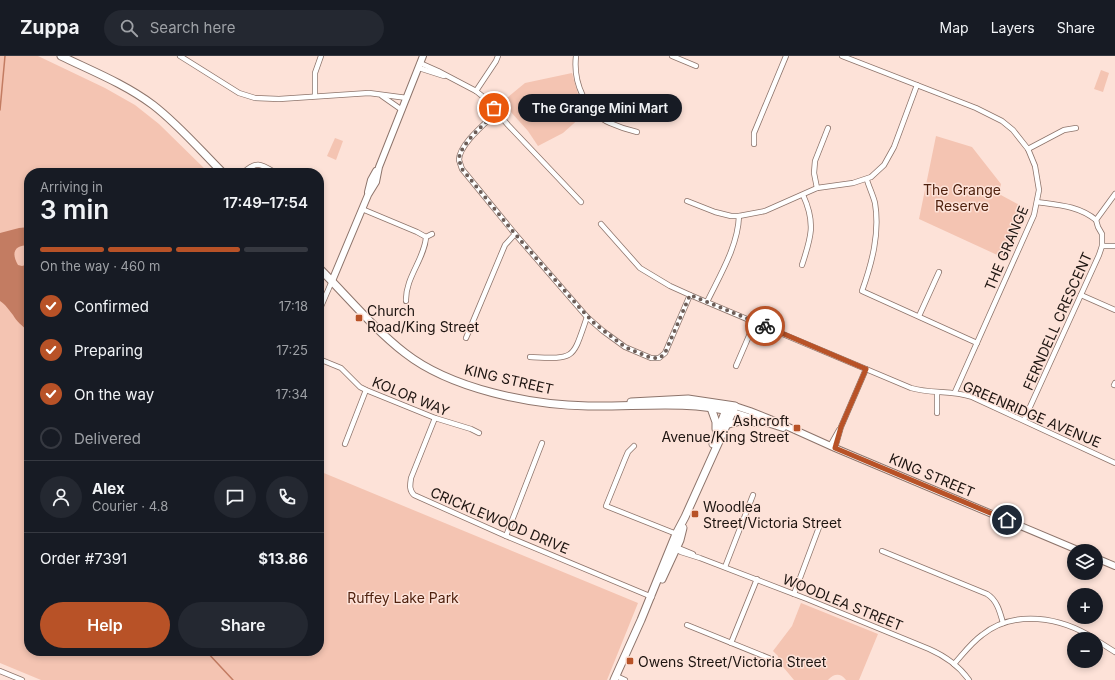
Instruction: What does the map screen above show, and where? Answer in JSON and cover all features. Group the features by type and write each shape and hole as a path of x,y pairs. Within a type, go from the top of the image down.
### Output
{"main road":[{"path":"332,282 368,195 376,182 379,167 423,56"},
{"path":"66,57 118,84 152,104 181,130 218,168"},
{"name":"KING STREET","path":"324,273 397,347 413,360 442,375 490,391 533,400 576,406 615,405 730,408 779,427 796,431"},
{"name":"KING STREET","path":"615,405 644,401 688,399 750,411 1067,546"},
{"path":"711,408 716,424 716,435"},
{"path":"615,678 675,548 678,534 685,517 726,426 730,408"},
{"path":"692,502 716,435 730,408"},
{"path":"726,426 742,421 779,427"},
{"path":"1103,561 1115,566"}],"street":[{"path":"316,96 314,73 321,56"},
{"path":"476,91 498,56"},
{"path":"576,56 575,68 577,82 581,93 588,104 598,116 609,123 637,132"},
{"path":"672,56 696,66"},
{"path":"754,144 754,133 786,56"},
{"name":"THE GRANGE","path":"842,56 976,108 1002,121 1013,130 1028,148 1035,166 1039,190 1037,202 1029,227 955,392"},
{"path":"184,57 239,93 247,96 266,99 369,93 406,98"},
{"path":"420,66 438,71 476,91 498,111 508,125 581,202"},
{"path":"687,201 715,212 731,216 739,216 765,211 817,188 867,180 884,165 894,147 917,85"},
{"path":"380,94 402,110"},
{"path":"498,111 468,140 460,154 459,161 462,169 515,234 588,317 603,331 625,347 651,358 660,358 665,353 690,295"},
{"path":"817,188 814,173 815,161 828,128"},
{"path":"1028,148 1064,130 1076,128"},
{"path":"248,168 257,164 268,168"},
{"path":"867,180 875,202 876,238 868,274 862,291 977,343"},
{"path":"1037,202 1083,211 1096,220 1115,194"},
{"path":"802,266 809,244 811,218 809,207 803,195"},
{"path":"362,209 426,237"},
{"path":"707,302 734,243 738,228 739,216"},
{"name":"FERNDELL CRESCENT","path":"1024,420 1102,246 1102,234 1096,220"},
{"name":"GREENRIDGE AVENUE","path":"601,224 640,268 690,295 911,388 937,393 955,392 972,397 1115,463"},
{"path":"426,237 432,234"},
{"path":"466,338 505,245 515,234"},
{"path":"406,300 407,288 424,246 426,237"},
{"path":"1102,246 1115,246"},
{"path":"919,316 939,272"},
{"path":"324,300 332,282"},
{"path":"1081,295 1115,310"},
{"path":"530,358 560,359 569,356 575,350 588,317"},
{"path":"736,366 755,322"},
{"name":"KOLOR WAY","path":"324,361 340,368 366,390 435,418 471,429 479,433"},
{"path":"832,447 866,369"},
{"path":"345,444 366,390"},
{"path":"937,393 937,413"},
{"name":"CRICKLEWOOD DRIVE","path":"435,418 411,478 411,492 418,498 652,597"},
{"path":"506,536 542,444"},
{"path":"634,446 628,452 606,506 678,534"},
{"path":"725,567 753,495"},
{"path":"794,594 821,522"},
{"name":"WOODLEA STREET","path":"675,548 757,579 929,649 940,654 954,664 969,680"},
{"path":"882,550 990,596 996,604 1003,623"},
{"path":"731,644 757,579"},
{"path":"954,664 978,638 988,630 1003,623 1027,618 1050,620 1080,632"},
{"path":"688,625 731,644 771,659"},
{"path":"1103,645 1115,652"},
{"path":"0,671 22,680"},
{"path":"615,678 625,680"}],"green space":[{"name":"Ruffey Lake Park","path":"0,56 38,56 105,88 135,105 159,124 204,168 24,168 24,656 324,656 324,473 638,603 607,680 41,680 0,663"},
{"path":"1101,70 1109,73 1103,92 1094,89"},
{"path":"572,73 578,94 590,109 563,133 538,146 528,131 502,102 525,83"},
{"name":"The Grange Reserve","path":"936,136 972,147 1001,184 999,194 1029,210 1006,259 919,219"},
{"path":"335,138 343,141 336,160 327,156"},
{"path":"801,603 878,634 859,680 846,680 840,675 835,675 828,680 794,680 779,662 778,656 773,651 792,626"}],"shaded area":[{"path":"24,228 24,245 17,248 14,253 18,265 24,265 24,327 0,301 0,233"}],"waterway":[{"path":"0,110 5,56"},
{"path":"211,656 233,680"}],"way so far":[{"path":"494,108 498,111 468,140 460,154 459,161 462,169 515,234 578,306 603,331 625,347 651,358 660,358 665,353 690,295 765,326"}],"place":[{"name":"The Grange Mini Mart","path":"494,108"},
{"name":"Church Road/King Street","path":"359,318"},
{"name":"Ashcroft Avenue/King Street","path":"797,428"},
{"name":"Woodlea Street/Victoria Street","path":"695,514"},
{"name":"Owens Street/Victoria Street","path":"630,661"}],"route":[{"path":"765,326 866,369 841,427 835,448 1007,520"}]}
